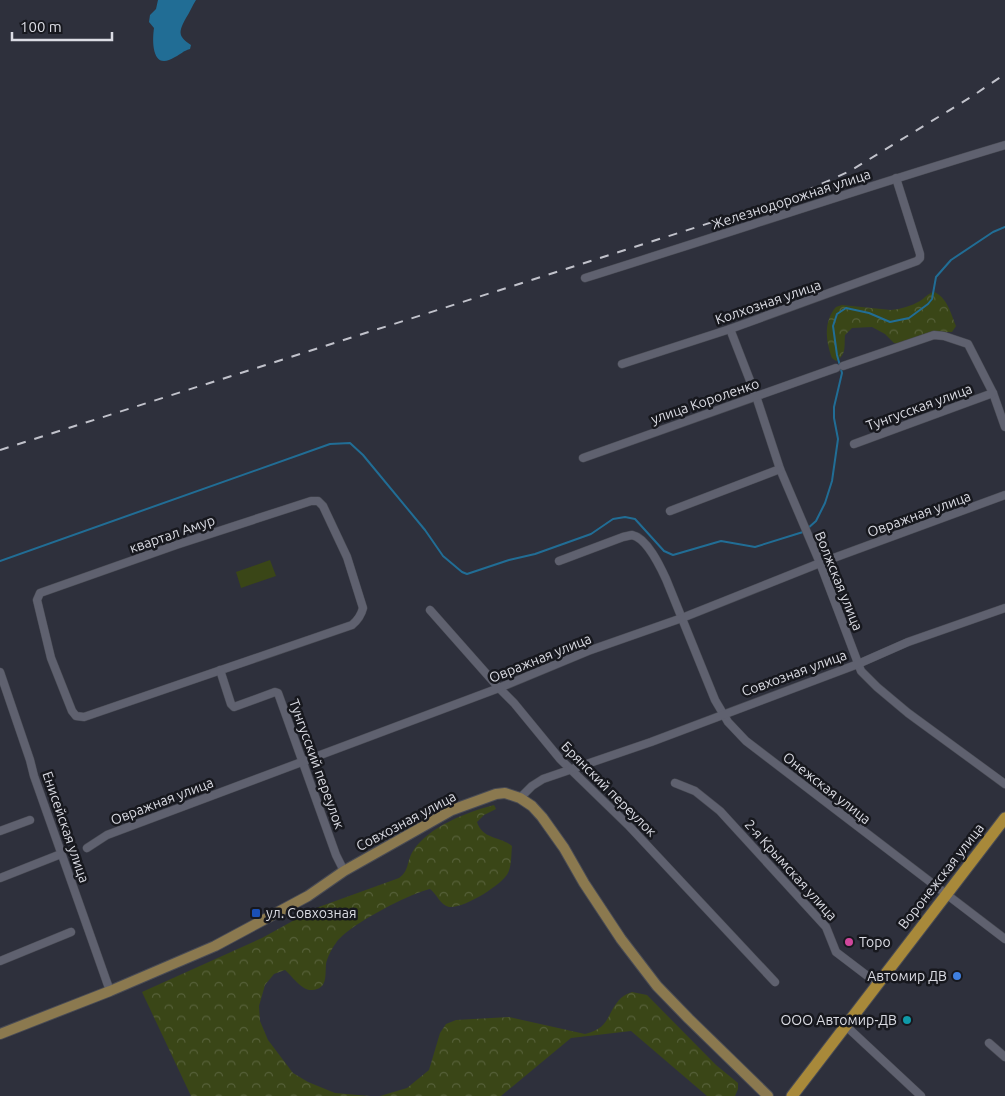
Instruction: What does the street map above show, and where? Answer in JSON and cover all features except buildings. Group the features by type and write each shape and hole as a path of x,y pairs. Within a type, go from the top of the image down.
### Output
{"highway":[{"name":"Воронежская улица","path":"792,1096 1005,818"}],"main road":[{"name":"Совхозная улица","path":"0,1034 215,946 308,896 344,870 452,810 496,794 505,793 520,798"},
{"path":"520,798 532,806 542,817 621,939 657,986 768,1096"}],"street":[{"name":"Железнодорожная улица","path":"585,278 1005,145"},
{"name":"Колхозная улица","path":"622,364 730,329 913,264 920,258 896,178"},
{"name":"Волжская улица","path":"730,329 756,396 780,469 820,563 858,664 867,678 908,713 1005,784"},
{"name":"улица Короленко","path":"583,458 934,335 944,336 968,344 993,393"},
{"path":"993,393 1005,427"},
{"name":"Тунгусская улица","path":"854,444 993,393"},
{"path":"670,511 780,469"},
{"name":"Овражная улица","path":"87,848 107,835 499,688 588,651 682,618 820,563 1005,495"},
{"name":"квартал Амур","path":"310,501 318,501 324,506 347,557 363,608 361,615 352,625 220,670 84,717 76,716 72,711 51,658 37,600 38,596 44,591 176,545 310,501"},
{"path":"559,561 624,537 637,536 660,564 682,618"},
{"name":"Совхозная улица","path":"520,798 532,786 543,779 858,664 908,642 1005,608"},
{"name":"Брянский переулок","path":"430,610 514,703 570,770 629,826 775,982"},
{"name":"Онежская улица","path":"682,618 715,700 735,730 746,741 1005,939"},
{"name":"Тунгусский переулок","path":"220,670 231,704 234,707 276,692 278,693 336,855 344,870"},
{"name":"Енисейская улица","path":"0,672 61,854 110,990"},
{"name":"2-я Крымская улица","path":"675,783 695,791 720,811 826,926 836,952 878,984"},
{"path":"0,831 30,820"},
{"path":"0,878 61,854"},
{"path":"0,961 70,932"},
{"path":"846,1026 922,1096"},
{"path":"989,1043 1005,1057"}],"green space":[{"path":"934,292 942,298 950,311 956,326 952,332 935,332 901,344 894,343 885,334 872,327 852,328 845,335 844,350 840,359 836,361 832,358 828,345 827,325 836,307 842,305 895,310 920,301"},
{"path":"270,560 276,576 241,588 236,572"},
{"path":"494,805 496,809 484,815 477,822 483,832 512,846 511,863 508,873 498,884 482,895 455,907 443,904 430,889 365,919 334,945 327,962 325,981 317,989 308,990 297,983 285,970 274,974 265,985 259,1006 260,1021 268,1040 293,1073 308,1082 335,1093 370,1096 191,1096 142,992 262,938 316,908 399,878 405,872 413,851 428,835 460,816"},
{"path":"632,992 647,995 716,1065 738,1083 735,1096 707,1096 631,1031 571,1038 501,1096 380,1096 407,1088 429,1070 440,1033 446,1024 456,1020 509,1017 585,1034 604,1024 621,998"}],"water":[{"path":"158,0 196,0 181,30 183,39 191,45 190,49 167,61 162,61 155,53 153,41 154,28 149,22 150,15 156,9"}],"waterway":[{"path":"807,529 816,521 825,503 832,481 838,439 834,407 842,373 837,355 833,326 837,314 846,308 869,313 890,322 909,318 932,299 936,277 951,260 993,232 1005,227"},
{"path":"0,561 330,444 350,443 363,455 425,530 443,556 467,574 509,560 535,554 591,534 613,519 625,517 635,519 664,551 673,555 721,541 755,547 803,532"}],"railway":[{"path":"0,450 797,195 850,171 1005,74"}],"place":[{"name":"ул. Совхозная","path":"256,913"},
{"name":"Торо","path":"849,942"},
{"name":"Автомир ДВ","path":"957,976"},
{"name":"ООО Автомир-ДВ","path":"907,1020"}]}
